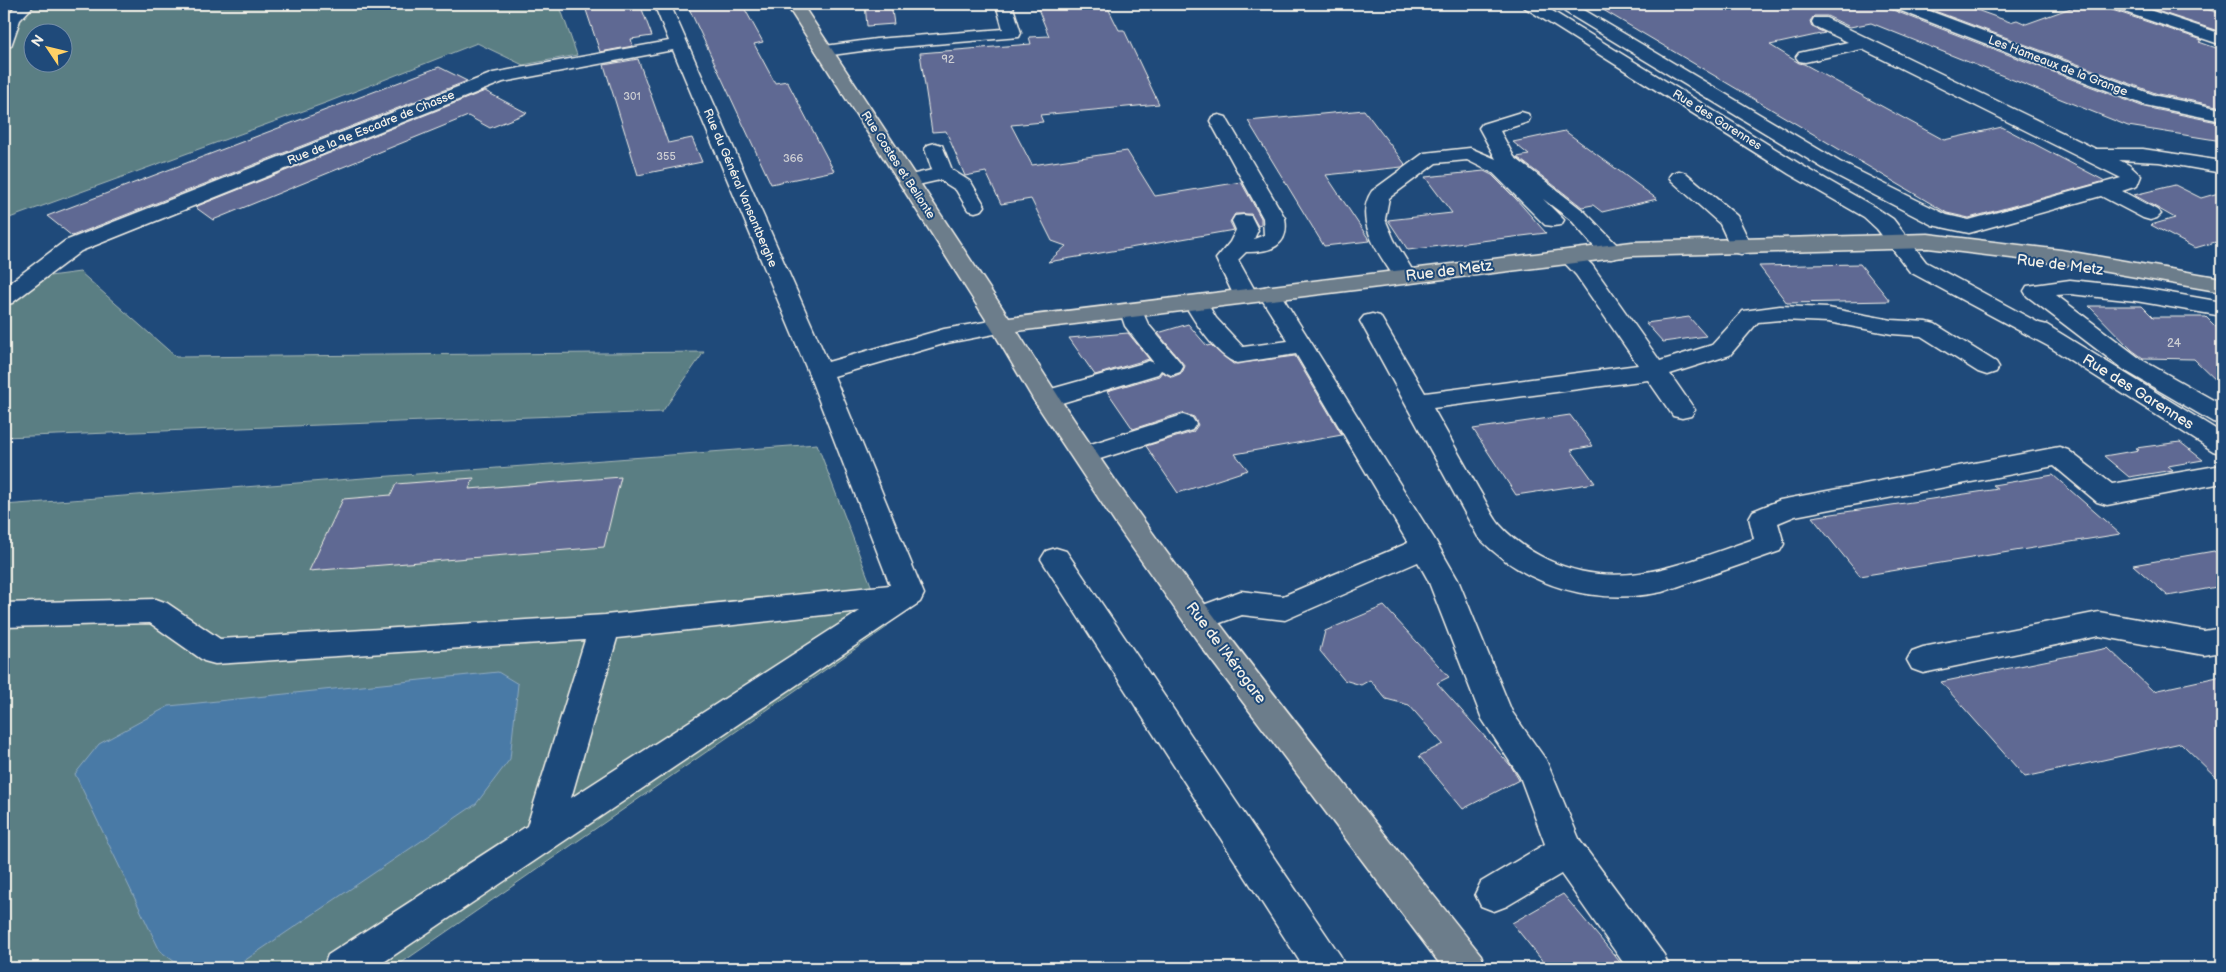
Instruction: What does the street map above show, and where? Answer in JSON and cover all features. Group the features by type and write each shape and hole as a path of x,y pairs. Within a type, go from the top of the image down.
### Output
{"main road":[{"name":"Rue Costes et Bellonte","path":"794,4 1002,326"},
{"name":"Rue de Metz","path":"1002,326 1632,250 1898,243 1915,240 2061,257 2222,285"},
{"name":"Rue de Metz","path":"1898,243 1934,251 2059,264 2222,291"},
{"name":"Rue de l'Aérogare","path":"1002,326 1046,399 1198,619 1467,968"}],"street":[{"path":"5,42 7,29 20,8 26,4"},
{"name":"Rue du Général Vansantberghe","path":"662,4 820,372 909,594"},
{"path":"825,51 876,44 1013,33 1004,4"},
{"path":"1534,6 1563,4 1833,166 1940,220 1955,225 1969,227 2130,182 2131,176 2122,169 1820,22"},
{"name":"Les Hameaux de la Grange","path":"1897,4 2152,102 2222,115"},
{"path":"2116,4 2222,40"},
{"name":"Rue des Garennes","path":"1534,6 1796,170 1870,213 1885,224 1918,267 2053,340 2222,445"},
{"path":"1805,57 1865,43"},
{"name":"Rue de la 9e Escadre de Chasse","path":"4,298 73,246 499,77 679,44"},
{"path":"1708,114 1738,108"},
{"path":"1521,118 1489,128 1506,160 1578,216 1611,252"},
{"path":"1219,121 1274,218 1277,228 1275,235 1270,241 1260,246 1240,245"},
{"path":"935,150 943,173 964,186 975,206"},
{"path":"2093,155 2115,153 2163,157 2222,167"},
{"path":"1405,276 1383,240 1374,219 1379,194 1431,157 1470,154 1500,169 1553,220"},
{"path":"909,181 943,173"},
{"path":"1679,177 1729,221 1741,247"},
{"path":"2105,190 2150,214"},
{"path":"1243,221 1247,230 1240,245 1228,259 1303,346 1425,546 1443,580 1498,719 1534,770 1566,851 1650,968"},
{"path":"1570,257 1584,270 1682,410"},
{"path":"2222,309 2136,294 2070,287 2035,291 2133,365 2222,416"},
{"path":"1196,303 1206,321 1238,355 1303,346"},
{"path":"1046,399 1160,368 1137,326 1132,311"},
{"path":"1417,402 1655,371 1721,350 1751,316 1780,313 1828,315 1892,327 1927,330 1987,367"},
{"path":"1372,321 1488,530 1512,552 1541,570 1574,582 1630,586 1661,582 1770,544 1763,518 1790,507 2059,456 2107,494 2222,474"},
{"path":"820,372 944,336 1002,326"},
{"path":"1084,455 1182,424"},
{"path":"1198,619 1241,603 1285,608 1425,546"},
{"path":"1056,559 1326,968"},
{"path":"4,615 156,611 215,652 605,627 909,594"},
{"path":"342,968 909,594"},
{"path":"1923,660 2099,624 2204,643 2222,640"},
{"path":"542,835 605,627"},
{"path":"1494,894 1566,851"}],"green space":[{"path":"4,4 559,4 577,55 523,65 477,43 328,102 4,220"},
{"path":"80,272 176,357 704,352 662,412 4,437 4,282"},
{"path":"817,444 887,627 394,968 4,968 4,505"}],"water":[{"path":"498,672 518,684 510,759 476,804 244,961 215,968 183,968 160,951 75,774 99,744 169,706"}],"building":[{"path":"584,4 640,4 652,36 631,39 633,46 600,52"},
{"path":"687,4 742,4 763,42 754,44 775,83 787,81 834,171 771,184"},
{"path":"865,4 891,4 894,24 867,26"},
{"path":"1036,4 1106,4 1119,30 1124,30 1159,104 1040,115 1043,122 1011,125 1032,165 1127,151 1155,196 1241,182 1261,218 1261,225 1258,226 1251,214 1235,214 1230,222 1234,230 1048,262 1066,246 1052,241 1031,199 1001,204 986,172 965,176 946,131 932,132 920,53 1031,44 1029,37 1049,36"},
{"path":"1593,4 1887,4 1890,9 2144,107 2222,123 2222,141 2128,126 1871,23 1850,27 1827,16 1814,16 1810,21 1812,27 1825,33 1770,45 1799,63 1944,140 2002,127 2105,181 1969,218 1947,213"},
{"path":"1916,4 1960,4 2010,22 2017,20 2026,24 2082,4 2106,4 2109,9 2202,40 2199,42 2222,50 2222,107 2158,94"},
{"path":"2136,4 2191,4 2222,14 2222,29 2218,31"},
{"path":"638,59 668,143 692,138 702,162 638,175 604,65"},
{"path":"439,67 467,81 72,236 47,216"},
{"path":"485,91 527,113 490,128 468,116 213,220 195,207"},
{"path":"1364,110 1405,164 1402,167 1326,175 1370,241 1324,246 1248,121"},
{"path":"1565,131 1657,199 1602,212 1593,205 1582,207 1517,157 1529,155 1513,142"},
{"path":"1484,171 1492,175 1516,199 1546,233 1408,250 1388,220 1452,213 1425,177"},
{"path":"2175,185 2201,198 2222,192 2222,240 2195,248 2151,225 2175,218 2134,195"},
{"path":"1860,264 1890,301 1787,303 1759,266"},
{"path":"2089,306 2142,306 2153,317 2206,317 2222,333 2222,386 2194,359 2143,358 2132,350"},
{"path":"1689,317 1706,336 1663,342 1646,323"},
{"path":"1188,324 1207,346 1211,345 1233,364 1295,356 1342,435 1235,454 1248,470 1178,493 1146,446 1193,432 1198,425 1194,417 1182,413 1133,429 1107,391 1159,376 1162,372 1172,377 1182,373 1185,366 1158,333"},
{"path":"1128,333 1149,359 1095,375 1069,338"},
{"path":"1570,415 1593,446 1571,450 1595,483 1516,495 1473,429"},
{"path":"2180,442 2203,460 2168,466 2173,470 2129,477 2104,456 2139,450 2136,448"},
{"path":"2053,475 2120,534 1860,576 1812,517 1998,489 1993,485"},
{"path":"621,477 604,547 309,571 343,499 391,495 396,484 474,478 469,489"},
{"path":"2214,551 2222,558 2222,586 2168,596 2133,565"},
{"path":"1384,606 1449,677 1437,683 1511,766 1519,780 1463,809 1419,756 1443,744 1409,705 1386,699 1370,680 1361,685 1344,680 1320,651 1325,631"},
{"path":"2108,648 2153,691 2222,676 2222,783 2181,743 2025,777 1941,682"},
{"path":"1563,894 1625,968 1548,968 1512,923"}]}
